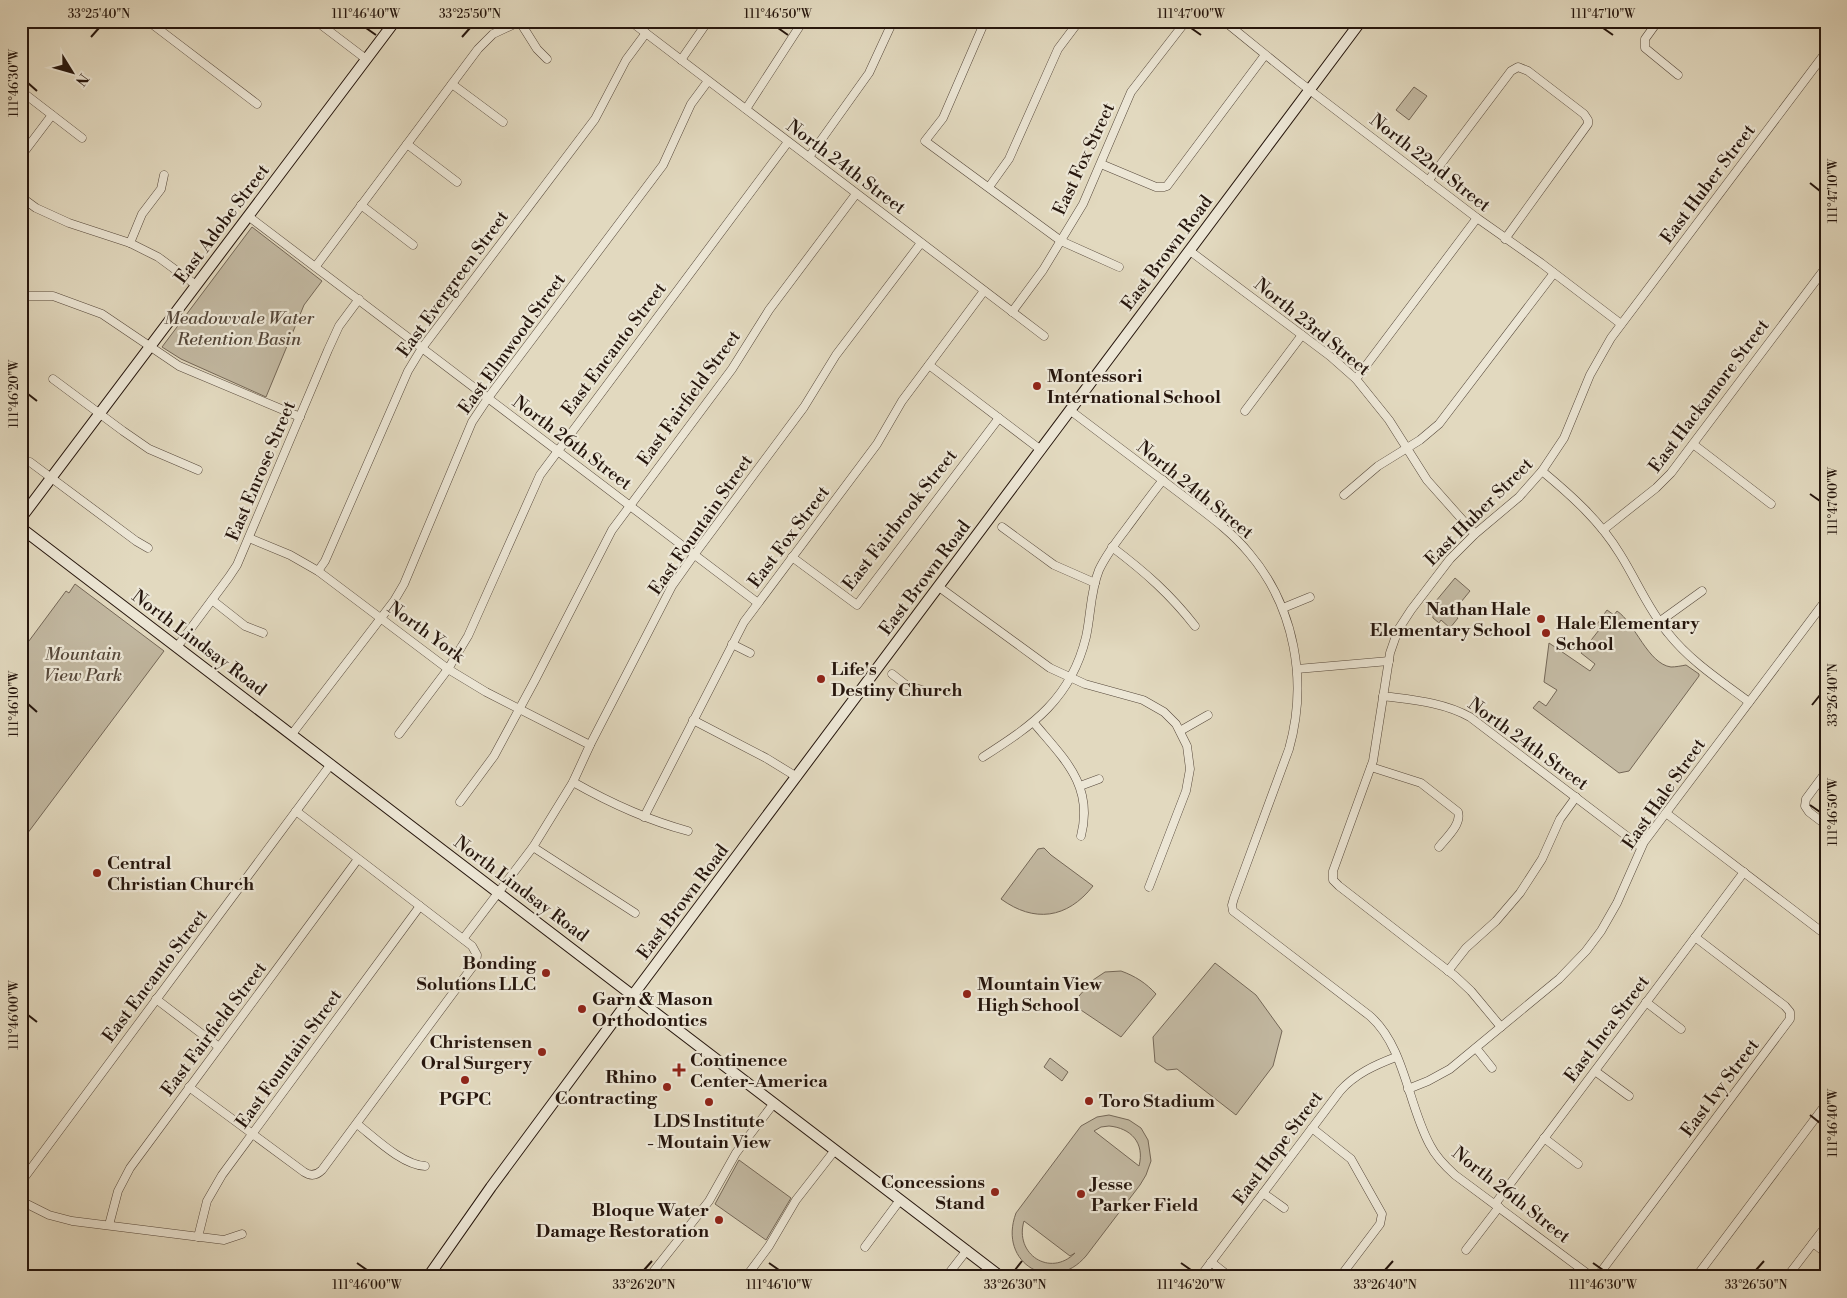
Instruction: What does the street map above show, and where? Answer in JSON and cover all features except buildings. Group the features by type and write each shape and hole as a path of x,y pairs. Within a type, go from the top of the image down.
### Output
{"main road":[{"name":"East Adobe Street","path":"21,518 394,21"},
{"name":"East Brown Road","path":"428,1277 491,1187 633,995 1362,21"},
{"name":"North Lindsay Road","path":"21,528 1001,1277"}],"street":[{"path":"148,21 256,104"},
{"path":"316,21 366,59"},
{"name":"North 24th Street","path":"630,21 1044,336"},
{"path":"681,60 708,21"},
{"path":"746,109 803,21"},
{"path":"809,157 869,73 893,21"},
{"path":"985,21 942,118 925,141 1061,241 1119,267"},
{"path":"989,188 1009,159 1058,49 1079,21"},
{"name":"East Fox Street","path":"1012,312 1043,270 1083,204 1131,92 1186,21"},
{"name":"North 22nd Street","path":"1224,21 1428,181 1621,324"},
{"path":"1658,21 1646,39 1645,48 1678,75"},
{"path":"316,266 486,40 498,31 521,22 537,49 547,59"},
{"name":"East Evergreen Street","path":"318,571 325,561 408,371 422,348 595,119 626,60 646,33"},
{"name":"East Huber Street","path":"1448,971 1338,886 1333,880 1333,871 1371,767 1395,636 1404,619 1442,568 1476,534 1519,497 1542,471 1568,428 1600,355 1621,324 1826,52"},
{"path":"1101,164 1156,187 1167,186 1265,55"},
{"path":"1428,181 1514,68 1518,67 1528,71 1581,112 1588,120 1584,131 1505,239"},
{"name":"East Elmwood Street","path":"292,734 394,601 409,574 472,422 663,165 691,104 708,81"},
{"path":"452,84 503,122"},
{"path":"21,91 82,138"},
{"path":"21,156 52,115"},
{"name":"East Encanto Street","path":"399,734 448,669 468,636 540,475 788,142"},
{"path":"407,144 457,182"},
{"path":"130,243 142,214 161,189 164,175"},
{"name":"East Fairfield Street","path":"460,802 494,756 612,530 732,369 769,310 856,194"},
{"path":"21,197 36,208 69,223 130,243 158,257 196,285"},
{"path":"361,205 413,245"},
{"name":"North 26th Street","path":"248,216 758,603"},
{"path":"1356,379 1477,218"},
{"name":"East Fountain Street","path":"498,892 533,847 573,782 590,745 672,586 804,407 836,355 921,242"},
{"name":"North 23rd Street","path":"1190,250 1330,356 1356,379 1383,411 1431,484 1476,534"},
{"name":"East Hackamore Street","path":"1603,530 1662,483 1825,268"},
{"path":"1344,496 1378,466 1427,435 1444,418 1554,273"},
{"name":"East Fox Street","path":"644,817 692,720 744,622 877,444 902,401 984,291"},
{"path":"21,296 53,296 102,314 171,362 300,417"},
{"name":"East Enrose Street","path":"177,646 229,578 249,538 339,326 359,299"},
{"path":"1245,411 1302,335"},
{"path":"929,365 1041,450"},
{"path":"53,380 149,449 198,470"},
{"name":"North 24th Street","path":"1071,411 1217,522 1242,545 1265,575 1283,608 1292,636 1297,669 1297,706 1291,742 1232,908"},
{"name":"East Fairbrook Street","path":"792,557 858,605 998,418"},
{"path":"1693,444 1771,504"},
{"path":"30,462 148,548"},
{"path":"1542,471 1572,496 1603,530 1620,554 1659,622 1673,640 1691,658 1749,702"},
{"path":"983,757 1034,723 1053,703 1070,678 1085,641 1095,583 1104,560 1163,480"},
{"path":"1002,527 1054,565 1095,583"},
{"name":"North York","path":"249,538 290,555 318,571 448,669 486,692 590,745"},
{"path":"1112,547 1157,582 1195,626"},
{"path":"939,587 1038,661 1070,678 1150,703 1170,718 1180,731 1189,753 1190,777 1149,887"},
{"path":"1659,622 1702,591"},
{"path":"1283,608 1310,597"},
{"path":"212,600 245,626 263,633"},
{"name":"East Hale Street","path":"1408,1089 1443,1074 1476,1048 1566,972 1592,943 1617,903 1641,847 1826,600"},
{"path":"732,644 750,653"},
{"path":"1297,669 1389,661"},
{"path":"892,674 906,685 922,690"},
{"name":"North 24th Street","path":"1383,696 1430,702 1462,713 1477,722 1641,847"},
{"path":"1180,731 1208,715"},
{"path":"692,720 766,758 797,777"},
{"path":"1034,723 1069,764 1080,786 1085,815 1081,836"},
{"name":"East Encanto Street","path":"21,1182 331,764"},
{"path":"1371,767 1421,783 1458,812 1460,815 1458,821 1439,847"},
{"path":"1826,772 1807,797 1804,806 1826,825"},
{"path":"1080,786 1099,779"},
{"path":"573,782 611,803 644,817 688,830"},
{"path":"1501,1027 1471,991 1448,971 1466,948 1502,915 1525,887 1542,859 1560,819 1576,797"},
{"path":"189,1087 304,1172 313,1175 322,1170 475,964 478,955 474,948 296,811"},
{"path":"1666,813 1826,935"},
{"path":"533,847 636,913"},
{"name":"East Fairfield Street","path":"109,1225 115,1200 125,1175 358,859"},
{"name":"East Inca Street","path":"1466,1250 1544,1138 1744,872"},
{"path":"463,939 498,892"},
{"name":"East Fountain Street","path":"198,1237 204,1210 212,1191 420,906"},
{"name":"North 26th Street","path":"1232,908 1238,916 1374,1020 1386,1034 1424,1134 1434,1153 1455,1175 1592,1277"},
{"name":"East Ivy Street","path":"1597,1277 1790,1019 1790,1012 1785,1006 1695,937"},
{"path":"156,999 219,1046"},
{"path":"1646,1002 1681,1029"},
{"path":"1476,1048 1492,1068"},
{"name":"East Hope Street","path":"1200,1277 1335,1097 1351,1080 1371,1067 1396,1057"},
{"path":"1595,1071 1629,1096"},
{"path":"649,1277 709,1201 736,1153 774,1103"},
{"path":"1696,1277 1826,1104"},
{"path":"357,1124 405,1160 415,1165 425,1166"},
{"path":"1312,1128 1351,1159 1382,1214 1380,1224 1340,1277"},
{"path":"1544,1138 1578,1164"},
{"path":"746,1277 769,1246 796,1200 835,1150"},
{"path":"1264,1193 1284,1208"},
{"path":"865,1247 900,1200"},
{"path":"21,1201 56,1217 109,1225 224,1240 242,1234"},
{"path":"1788,1277 1826,1226"},
{"path":"1813,1243 1826,1253"},
{"path":"946,1277 967,1250"},
{"path":"1211,1262 1230,1277"}],"green space":[{"path":"1414,87 1427,96 1409,120 1396,110"},
{"name":"Meadowvale Water Retention Basin","path":"252,227 322,281 304,305 266,397 181,359 162,347"},
{"path":"1455,578 1470,591 1452,613 1458,618 1450,628 1441,620 1439,623 1433,618 1431,607"},
{"name":"Mountain View Park","path":"75,584 164,651 21,842 21,649 23,649 66,591 69,593"},
{"path":"1607,610 1614,615 1617,611 1624,617 1655,659 1671,667 1686,665 1699,674 1629,771 1619,773 1533,708 1539,701 1546,706 1557,690 1544,682 1549,643 1590,671 1595,664 1581,653 1599,630 1595,627"},
{"path":"1044,848 1093,886 1072,905 1050,914 1026,912 1013,907 1001,899 1038,849"},
{"path":"1215,963 1256,995 1282,1031 1273,1066 1236,1115 1177,1069 1167,1070 1155,1062 1153,1037"},
{"path":"1121,971 1140,980 1156,994 1121,1037 1072,1004 1093,980 1105,972"},
{"path":"1050,1058 1068,1072 1062,1081 1044,1067"},
{"name":"Jesse Parker Field","path":"1109,1115 1129,1120 1141,1128 1148,1140 1151,1161 1140,1185 1086,1256 1073,1267 1058,1273 1044,1273 1032,1268 1021,1259 1014,1247 1012,1231 1016,1213 1081,1126 1097,1117","holes":["1109,1126 1124,1130 1134,1138 1140,1150 1139,1166 1094,1131 1101,1127","1024,1221 1070,1256 1075,1253 1065,1260 1055,1263 1045,1263 1036,1259 1024,1243 1022,1233"]},
{"path":"739,1160 791,1198 766,1240 715,1204"}],"waterway":[{"path":"21,1272 60,1277"}],"place":[{"name":"Montessori International School","path":"1037,386"},
{"name":"Nathan Hale Elementary School","path":"1541,619"},
{"name":"Hale Elementary School","path":"1546,633"},
{"name":"Life's Destiny Church","path":"821,679"},
{"name":"Central Christian Church","path":"97,873"},
{"name":"Bonding Solutions LLC","path":"546,973"},
{"name":"Mountain View High School","path":"967,994"},
{"name":"Garn & Mason Orthodontics","path":"582,1009"},
{"name":"Christensen Oral Surgery","path":"542,1052"},
{"name":"Continence Center-America","path":"679,1070"},
{"name":"PGPC","path":"465,1080"},
{"name":"Rhino Contracting","path":"667,1087"},
{"name":"Toro Stadium","path":"1089,1101"},
{"name":"LDS Institute - Moutain View","path":"709,1102"},
{"name":"Concessions Stand","path":"995,1192"},
{"name":"Jesse Parker Field","path":"1081,1194"},
{"name":"Bloque Water Damage Restoration","path":"719,1220"}]}
